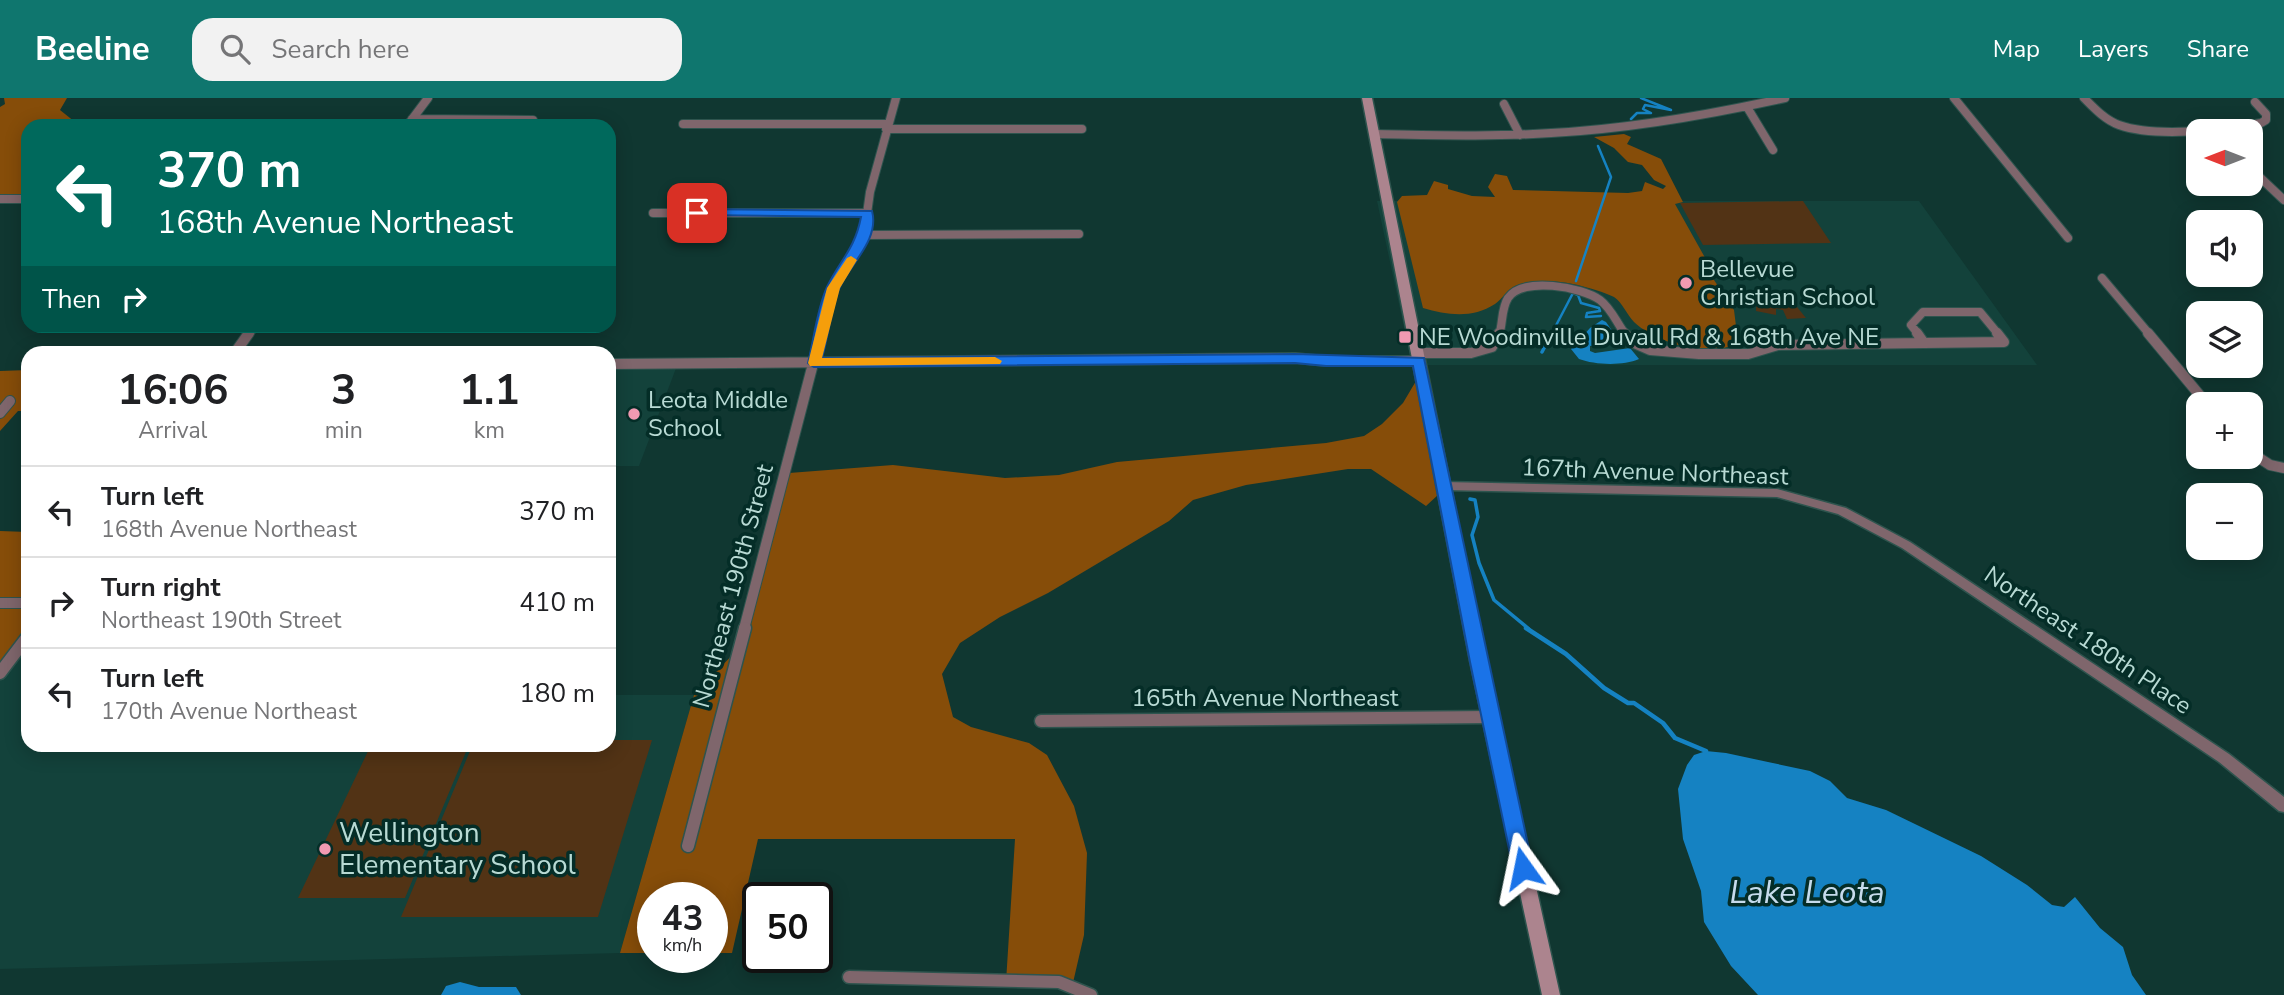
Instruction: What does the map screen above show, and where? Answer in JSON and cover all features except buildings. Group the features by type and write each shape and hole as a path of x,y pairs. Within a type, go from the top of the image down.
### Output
{"main road":[{"path":"1367,98 1490,717 1551,995"}],"street":[{"path":"412,119 428,98"},
{"name":"Northeast 190th Street","path":"688,846 833,288 853,258 864,235 870,192 896,98"},
{"path":"1374,134 1520,135 1631,126 1785,98"},
{"path":"1954,98 2067,238"},
{"path":"2084,98 2109,121 2127,128 2186,129"},
{"path":"2255,102 2266,114 2266,120 2263,122"},
{"path":"1504,104 1520,135"},
{"path":"1747,107 1773,150"},
{"path":"682,124 1082,129"},
{"path":"2263,180 2284,200"},
{"path":"0,199 21,197"},
{"path":"653,212 868,213"},
{"path":"864,235 1079,234"},
{"path":"2102,278 2197,392"},
{"path":"616,364 1285,358 1326,361 1471,353 1492,347 1503,330 1505,303 1511,295 1522,289 1545,286 1575,290 1600,300 1607,306 1620,331 1629,341 1656,352 1743,353 1758,352 1778,345 1924,344 2004,342 1980,312 1923,312 1911,325 1924,344"},
{"path":"0,413 10,401"},
{"path":"2263,459 2284,468"},
{"name":"167th Avenue Northeast","path":"1444,486 1777,493 1809,500 1862,519"},
{"name":"Northeast 180th Place","path":"1862,519 1906,545 2224,758 2284,806"},
{"path":"0,603 21,603"},
{"path":"0,673 21,645"},
{"name":"165th Avenue Northeast","path":"1041,721 1490,717"},
{"path":"849,977 1059,982 1091,995"}],"shaded area":[{"path":"4,98 67,98 60,110 71,119 21,119 21,199 0,199 0,107 5,104"},
{"path":"1624,134 1631,137 1627,144 1661,159 1683,202 1675,204 1708,263 1704,265 1734,310 1738,342 1714,349 1684,347 1644,330 1614,297 1563,282 1522,283 1512,288 1495,304 1468,314 1450,314 1423,308 1397,202 1402,196 1427,195 1434,181 1448,185 1448,189 1472,196 1495,197 1488,187 1495,174 1507,176 1513,190 1628,193 1642,191 1645,182 1663,189 1666,186 1654,180 1642,165 1628,162 1614,148 1594,137"},
{"name":"Bellevue Christian School","path":"1377,201 1919,201 2037,365 1412,365"},
{"path":"1803,201 1831,243 1703,245 1680,203"},
{"path":"1757,291 1788,296 1806,318 1787,319 1783,310 1776,309 1776,315 1756,311"},
{"name":"Leota Middle School","path":"616,363 678,363 639,466 616,466"},
{"path":"21,370 21,411 0,431 0,371"},
{"path":"1416,381 1439,494 1426,506 1371,469 1348,469 1246,485 1193,500 1169,521 1048,593 1000,617 960,643 942,674 953,717 971,727 1029,743 1047,755 1074,806 1087,853 1084,935 1072,987 1006,982 1015,839 758,839 748,882 742,882 742,909 732,953 728,953 728,882 640,882 694,695 738,649 789,473 893,465 1005,478 1059,475 1117,462 1326,443 1364,436 1382,424 1403,403"},
{"path":"0,531 21,532 21,642 0,667"},
{"name":"Wellington Elementary School","path":"21,643 21,752 616,752 616,695 694,695 640,882 637,882 637,894 620,953 0,969 0,672"},
{"path":"616,740 652,740 598,917 401,917 470,752 616,752"},
{"path":"368,752 466,752 405,898 298,898"},
{"path":"637,894 637,953 620,953"}],"water":[{"path":"1602,320 1617,338 1606,344 1590,346 1590,351 1595,353 1630,348 1639,359 1609,364 1579,359 1571,349 1590,328"},
{"name":"Lake Leota","path":"1706,751 1810,771 1830,781 1847,798 1886,810 1981,856 2027,885 2052,905 2064,907 2075,897 2100,928 2123,947 2132,975 2146,995 1758,995 1731,966 1704,922 1701,891 1683,839 1678,789 1694,755"},
{"path":"460,982 479,987 516,987 521,995 441,995 446,986"}],"waterway":[{"path":"1631,119 1637,113 1651,113 1643,109 1645,105 1671,110 1641,98"},
{"path":"1576,281 1611,177 1598,146"},
{"path":"1551,335 1573,293 1578,295 1581,303 1599,308 1600,311 1587,313 1586,317 1601,316"},
{"path":"1542,352 1552,333"},
{"path":"1470,499 1475,500 1478,517 1472,535 1479,563 1494,600 1529,629"},
{"path":"1526,628 1566,654 1604,688 1628,703 1634,703 1663,723 1675,738 1706,751"}],"slow traffic":[{"path":"851,260 833,288 814,363 995,361"}],"place":[{"name":"Bellevue Christian School","path":"1686,283"},
{"name":"NE Woodinville Duvall Rd & 168th Ave NE","path":"1405,337"},
{"name":"Leota Middle School","path":"634,414"},
{"name":"Wellington Elementary School","path":"325,849"}],"route":[{"path":"697,213 868,213 864,235 853,258 833,288 814,363 1295,358 1326,361 1419,361 1478,662 1523,868"}]}
